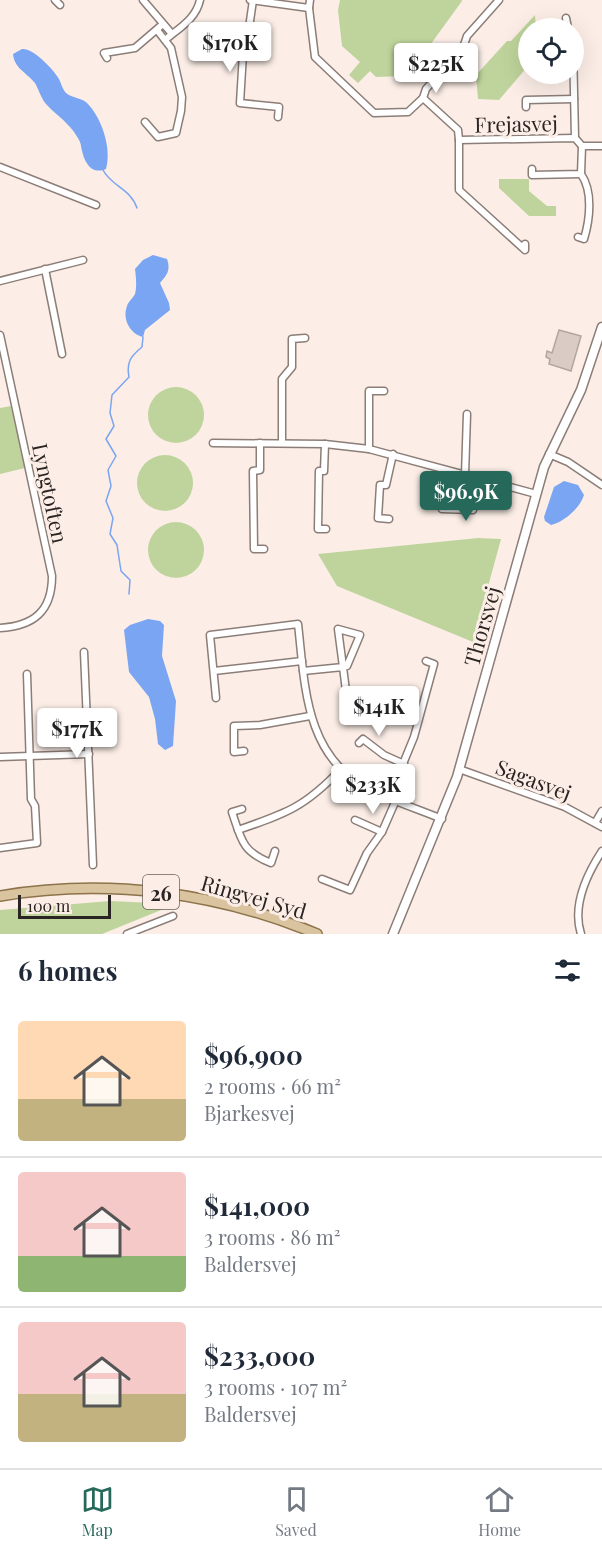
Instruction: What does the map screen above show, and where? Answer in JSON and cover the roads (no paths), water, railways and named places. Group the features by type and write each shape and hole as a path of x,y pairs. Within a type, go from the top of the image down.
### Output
{"main road":[{"name":"Ringvej Syd","path":"0,896 84,888 169,893 248,909 318,934"}],"street":[{"path":"143,0 172,34"},
{"path":"165,40 193,17 198,10 200,0"},
{"path":"278,117 279,107 240,104 244,37 249,28 251,0 309,8"},
{"path":"310,0 315,57 374,113 408,112 423,98 426,89 464,45 467,36 498,0"},
{"path":"107,58 104,53 135,48 163,24"},
{"path":"145,122 158,137 176,134 182,111 182,97 171,48 156,30"},
{"name":"Frejasvej","path":"574,84 575,138 582,146 581,174 588,184 588,224 584,238 578,237"},
{"name":"Frejasvej","path":"423,98 458,130 459,190 525,250 525,244"},
{"name":"Frejasvej","path":"526,107 526,100 574,99"},
{"name":"Frejasvej","path":"459,140 575,138"},
{"name":"Frejasvej","path":"582,146 602,146"},
{"path":"0,167 96,205"},
{"path":"532,169 532,175 581,174"},
{"path":"0,281 83,260"},
{"path":"45,270 63,354"},
{"name":"Thorsvej","path":"393,934 442,819 459,769 549,454 581,390 602,327"},
{"name":"Lyngtoften","path":"0,335 52,576 52,589 44,609 26,624 0,628"},
{"path":"282,443 282,379 292,367 292,339 305,338"},
{"path":"369,449 369,391 384,391"},
{"path":"465,475 467,414"},
{"path":"213,443 325,444 369,449 536,494"},
{"path":"260,443 260,471 253,471 254,549 264,549"},
{"path":"325,444 324,471 319,471 318,528 326,529"},
{"path":"389,519 378,518 380,485 386,485 393,454"},
{"path":"549,454 567,462 602,485"},
{"path":"442,498 442,509 473,510 481,479"},
{"path":"216,698 210,635 298,624 310,716 321,744 341,769 368,789 442,819"},
{"path":"303,671 343,667 347,666 360,635 338,629 343,667 346,691"},
{"path":"84,652 93,865"},
{"path":"214,671 302,661"},
{"path":"322,879 351,890 367,853 382,832 434,664 426,661"},
{"path":"0,848 37,843 35,806 31,800 27,674"},
{"path":"244,751 234,752 234,726 283,722 310,716"},
{"path":"358,743 363,739 384,755 404,764"},
{"path":"0,758 89,754"},
{"path":"238,830 294,809 321,790 341,769"},
{"name":"Sagasvej","path":"459,769 565,807 599,825 602,811"},
{"path":"242,809 232,812 244,846 257,858 271,863 274,851"},
{"path":"355,820 382,832"},
{"path":"581,934 577,915 578,905 594,863 602,851"},
{"path":"127,934 173,916"}],"water":[{"path":"22,49 31,52 51,68 66,93 85,101 92,109 107,143 106,169 95,170 88,165 75,133 46,104 35,83 18,67 13,54"},
{"path":"153,255 167,259 168,272 160,283 170,310 145,330 143,337 134,333 128,325 126,311 136,291 135,269 143,260"},
{"path":"564,481 578,485 584,495 571,514 551,525 545,521 544,517 554,487"},
{"path":"148,619 160,621 164,625 162,656 176,701 173,746 165,750 158,744 149,697 129,672 124,630 130,625"}],"waterway":[{"path":"103,170 130,196 137,208"},
{"path":"129,594 130,580 121,571 117,545 110,534 113,518 106,501 111,486 108,470 116,456 106,439 114,426 110,413 112,395 129,377 129,363 132,356 142,347 143,337"}]}
